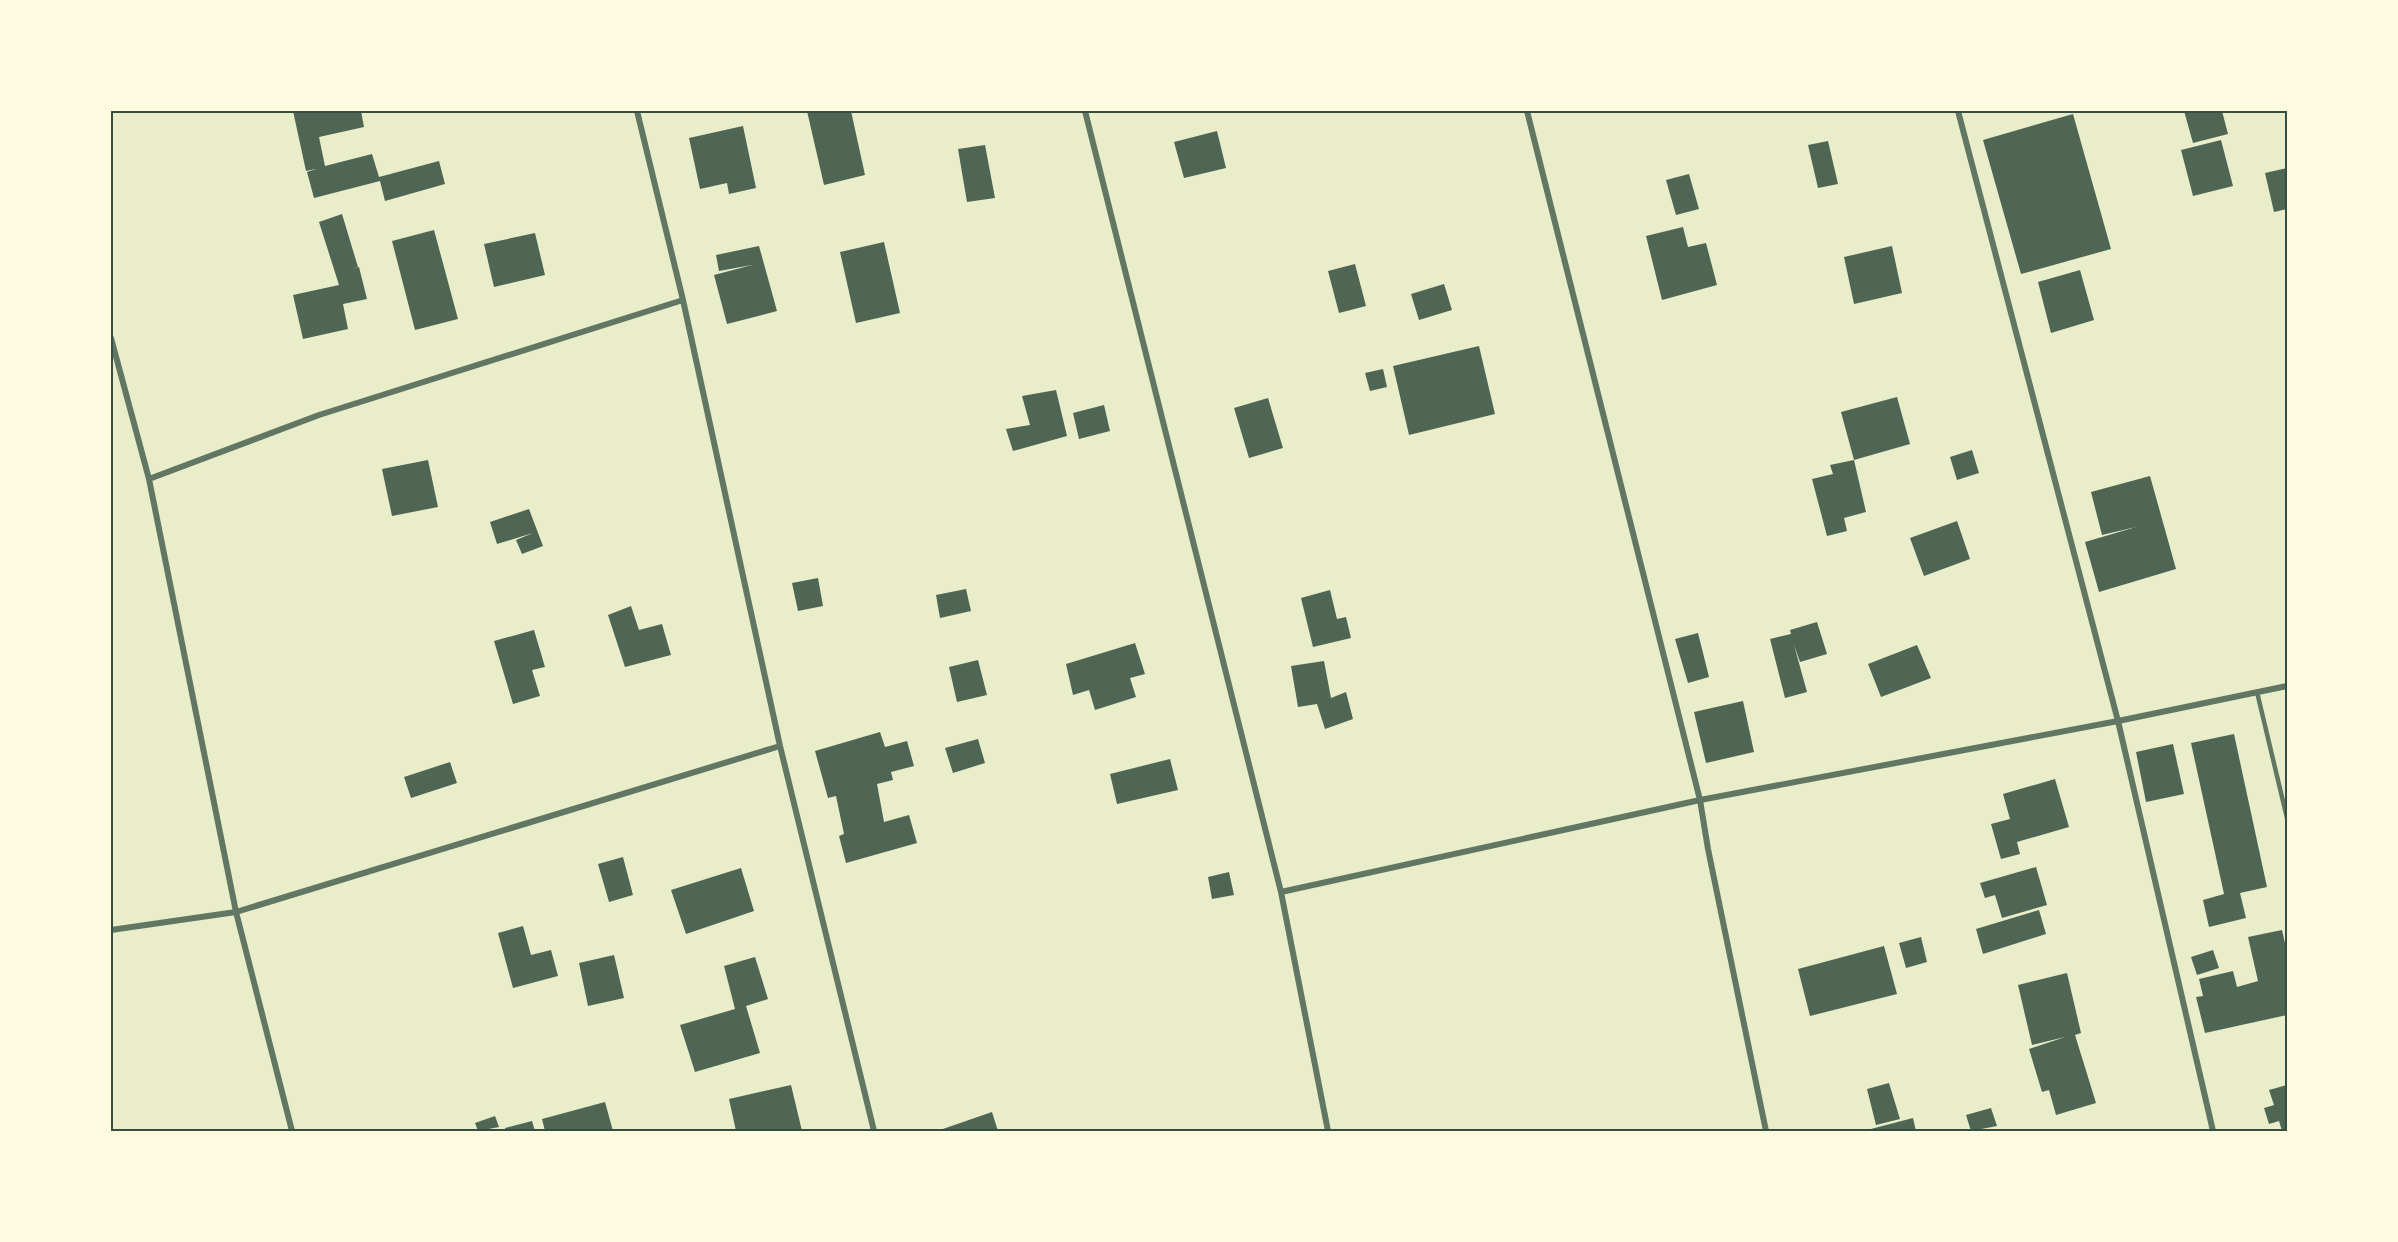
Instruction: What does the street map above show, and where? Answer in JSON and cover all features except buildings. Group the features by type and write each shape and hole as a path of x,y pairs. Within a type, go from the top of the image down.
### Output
{"street":[{"path":"637,111 683,300 780,746 874,1131"},
{"path":"1085,111 1281,892 1328,1131"},
{"path":"1527,111 1700,801 1766,1131"},
{"path":"1958,111 2118,721 2213,1131"},
{"path":"149,478 319,415 683,300"},
{"path":"111,338 149,478 236,912 292,1131"},
{"path":"1281,892 1700,801 2118,721 2287,686"},
{"path":"111,930 236,912 780,746"}],"lane":[{"path":"2257,692 2287,818"}]}
